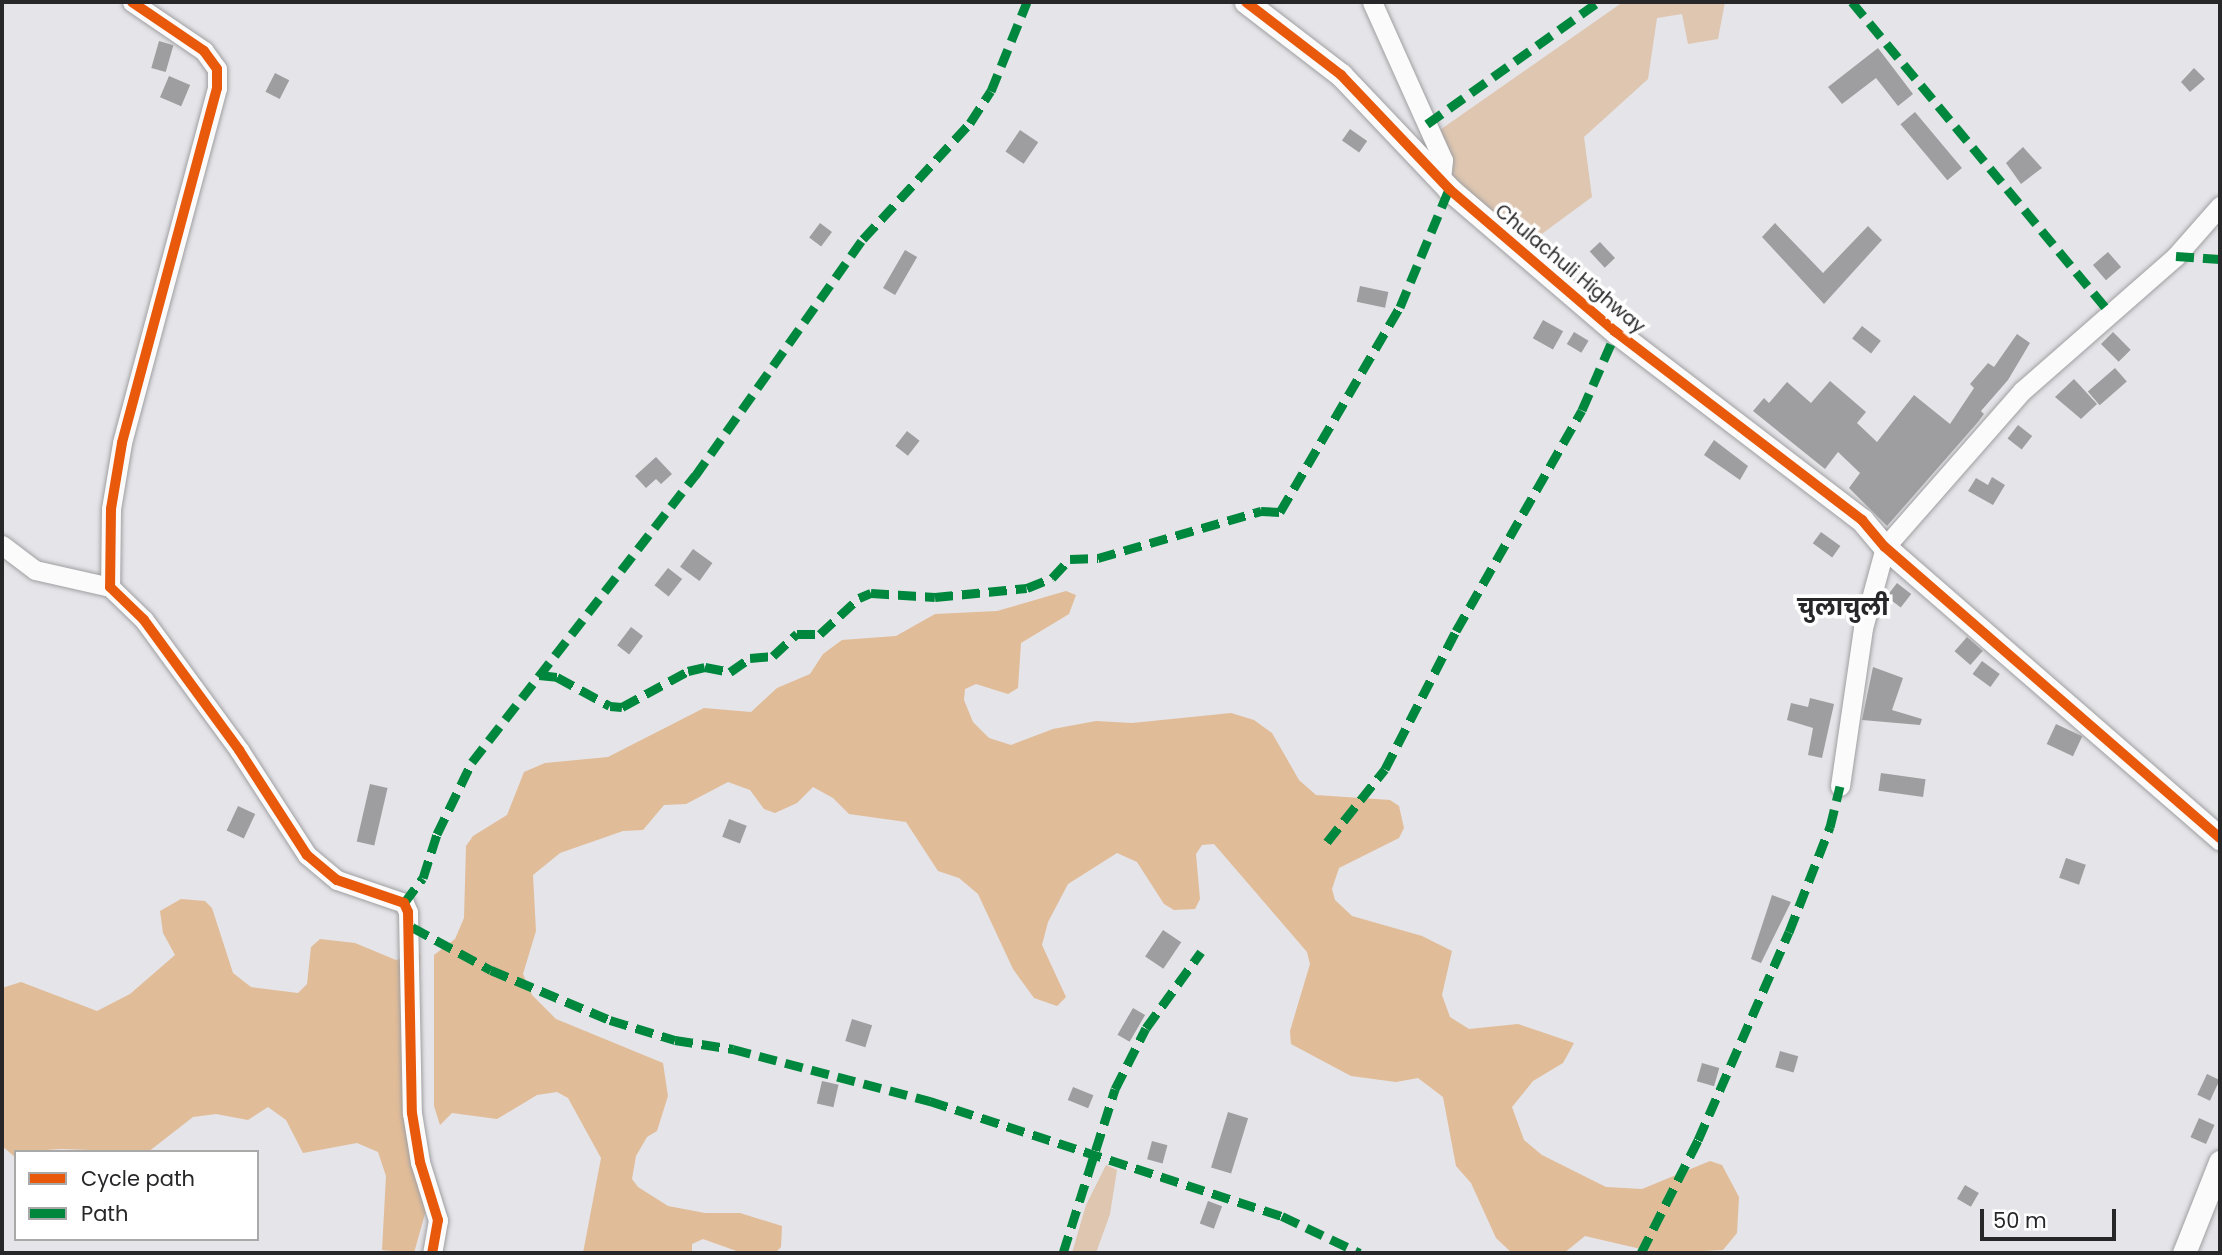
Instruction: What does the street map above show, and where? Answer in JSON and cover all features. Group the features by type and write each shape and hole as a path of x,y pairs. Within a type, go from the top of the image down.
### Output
{"street":[{"path":"110,587 111,509 122,443 217,89 217,69 204,51 132,2"},
{"name":"Chulachuli Highway","path":"1246,2 1340,75 1440,178 1616,332 1862,520 1885,547 2220,838"},
{"path":"1372,2 1443,160 1440,178"},
{"path":"1840,786 1863,628 1885,547 2022,391 2176,256 2220,206"},
{"path":"2,545 35,570 110,587 144,620 239,750 307,855 337,880 404,904 408,912 412,1113 420,1162 438,1220 432,1253"},
{"path":"2184,1253 2220,1163"}],"shaded area":[{"path":"1623,2 1725,2 1718,39 1688,44 1682,14 1657,18 1648,79 1584,137 1592,197 1528,244 1453,183 1437,132"},
{"path":"1066,591 1076,595 1069,614 1021,643 1018,688 1008,694 976,684 965,689 964,700 973,722 989,738 1011,745 1053,729 1096,721 1132,723 1231,713 1254,720 1272,733 1299,780 1316,795 1390,800 1399,806 1404,828 1399,838 1339,868 1332,889 1335,900 1352,916 1422,936 1452,951 1442,995 1450,1017 1469,1029 1518,1024 1574,1043 1563,1063 1533,1081 1512,1107 1524,1140 1542,1155 1606,1187 1642,1189 1710,1161 1722,1165 1739,1197 1737,1233 1723,1250 1658,1253 1585,1236 1564,1253 1512,1253 1496,1238 1471,1183 1456,1166 1443,1097 1418,1078 1396,1082 1351,1076 1291,1044 1290,1031 1310,964 1307,952 1214,844 1202,845 1196,854 1200,899 1195,909 1174,910 1164,904 1137,862 1117,853 1068,884 1048,922 1042,945 1066,997 1057,1006 1034,998 1013,969 978,894 959,878 938,871 906,822 849,814 833,798 813,787 797,803 775,813 764,809 750,790 728,782 686,804 664,805 643,830 623,831 560,853 533,875 536,931 523,974 532,995 556,1019 663,1063 668,1096 657,1131 647,1137 636,1156 632,1179 638,1187 668,1206 705,1213 740,1213 782,1226 781,1247 775,1253 742,1253 703,1239 692,1244 692,1253 583,1253 601,1158 568,1098 557,1092 537,1095 497,1119 452,1113 440,1125 434,1106 434,955 455,939 464,918 466,846 473,836 507,815 524,772 545,763 608,757 704,708 751,712 777,688 810,674 823,654 842,640 896,636 935,614 997,611"},
{"path":"181,899 205,901 212,908 233,973 251,987 298,993 307,984 311,947 320,939 355,943 396,960 420,954 417,1088 428,1203 414,1253 382,1250 386,1176 378,1152 357,1143 303,1153 286,1120 268,1107 248,1120 216,1114 193,1117 151,1150 14,1150 14,1156 2,1146 2,988 21,982 97,1011 130,994 175,955 163,933 160,911"},
{"path":"1106,1165 1117,1170 1110,1214 1096,1253 1072,1253 1086,1205"}],"building":[{"path":"159,41 173,45 166,72 151,68"},
{"path":"1878,48 1913,94 1898,106 1876,78 1842,104 1828,87"},
{"path":"2194,68 2205,79 2190,92 2181,82"},
{"path":"275,73 289,80 280,99 265,92"},
{"path":"169,76 190,85 181,106 160,97"},
{"path":"1915,112 1962,168 1947,180 1900,124"},
{"path":"1350,129 1367,141 1359,153 1342,140"},
{"path":"1020,130 1038,142 1024,164 1005,152"},
{"path":"2023,147 2042,168 2021,184 2006,163"},
{"path":"820,223 832,232 821,246 809,237"},
{"path":"1775,223 1823,273 1868,226 1882,240 1824,304 1762,237"},
{"path":"1600,242 1615,258 1605,268 1590,252"},
{"path":"905,250 917,257 895,295 883,288"},
{"path":"2108,252 2121,267 2106,280 2093,265"},
{"path":"1360,286 1388,292 1385,308 1357,302"},
{"path":"1543,320 1563,331 1553,350 1533,338"},
{"path":"1862,326 1881,341 1871,353 1852,339"},
{"path":"1574,332 1589,341 1581,353 1567,344"},
{"path":"2113,332 2131,350 2119,362 2101,344"},
{"path":"2017,334 2030,343 2008,380 1981,411 1984,414 1978,422 1887,526 1849,488 1860,473 1838,452 1825,469 1753,411 1764,398 1769,403 1787,382 1811,403 1830,381 1866,412 1857,423 1877,442 1914,395 1950,424 1974,388 1970,384 1988,363 1994,367"},
{"path":"2115,368 2127,382 2100,405 2088,392"},
{"path":"2074,379 2097,404 2081,419 2055,397"},
{"path":"2018,425 2032,436 2022,449 2008,438"},
{"path":"907,431 920,441 908,456 895,446"},
{"path":"1714,440 1748,466 1740,480 1704,455"},
{"path":"656,457 672,474 661,484 656,479 646,488 635,476"},
{"path":"1992,477 2005,485 1993,505 1968,491 1976,478 1988,485"},
{"path":"1821,532 1840,546 1832,557 1813,543"},
{"path":"693,549 712,563 699,581 680,567"},
{"path":"668,568 682,579 669,596 654,585"},
{"path":"1897,583 1911,594 1901,607 1887,596"},
{"path":"631,627 643,636 629,654 617,645"},
{"path":"1967,637 1983,651 1970,665 1955,651"},
{"path":"1982,661 2000,674 1990,687 1973,674"},
{"path":"1873,667 1903,678 1892,710 1922,719 1920,725 1862,720"},
{"path":"1810,698 1834,704 1822,758 1808,755 1813,728 1787,720 1791,703 1808,707"},
{"path":"2056,724 2082,736 2073,756 2047,744"},
{"path":"1881,773 1926,779 1923,797 1878,791"},
{"path":"370,784 388,788 374,846 357,841"},
{"path":"238,806 255,814 244,839 227,830"},
{"path":"729,819 747,826 740,844 722,837"},
{"path":"2066,858 2086,865 2079,885 2059,878"},
{"path":"1772,895 1791,902 1761,963 1751,959"},
{"path":"1163,930 1181,942 1163,969 1145,957"},
{"path":"1133,1008 1145,1015 1130,1042 1118,1035"},
{"path":"852,1019 872,1025 865,1047 845,1041"},
{"path":"1780,1051 1798,1056 1794,1073 1775,1067"},
{"path":"1702,1063 1719,1068 1714,1086 1697,1081"},
{"path":"2207,1074 2220,1080 2210,1101 2197,1095"},
{"path":"822,1081 839,1085 833,1107 817,1103"},
{"path":"1073,1087 1093,1095 1088,1108 1068,1100"},
{"path":"1228,1112 1248,1118 1231,1174 1211,1167"},
{"path":"2199,1118 2215,1125 2206,1144 2190,1137"},
{"path":"1152,1141 1167,1145 1163,1163 1147,1159"},
{"path":"1965,1185 1979,1193 1971,1207 1957,1199"},
{"path":"1208,1201 1222,1206 1214,1229 1200,1224"}],"marked path":[{"path":"404,903 423,878 437,834 472,762 695,476 863,239 970,123 991,91 1027,2"},
{"path":"1427,124 1598,2"},
{"path":"1852,2 2109,312"},
{"path":"539,675 557,677 610,706 622,707 688,671 705,667 730,672 750,658 773,656 797,634 820,634 859,598 871,593 935,597 1027,588 1052,578 1070,559 1098,558 1261,511 1280,512 1400,307 1449,189"},
{"path":"2176,256 2220,259"},
{"path":"1327,842 1385,769 1456,631 1582,410 1616,332"},
{"path":"1641,1253 1698,1140 1789,932 1830,827 1840,786"},
{"path":"412,927 491,970 610,1020 675,1040 733,1049 930,1101 1282,1216 1360,1253"},
{"path":"1063,1253 1115,1089 1146,1028 1201,952"}],"cycle path":[{"path":"132,2 204,51 217,69 217,88 122,443 111,509 110,587 144,620 239,750 307,855 337,880 404,903 408,912 412,1113 420,1162 438,1220 432,1253"},
{"path":"1246,2 1341,75 1449,189 1616,332 1862,520 1885,547 2220,838"}],"district":[{"name":"चुलाचुली","path":"1843,607"}]}
